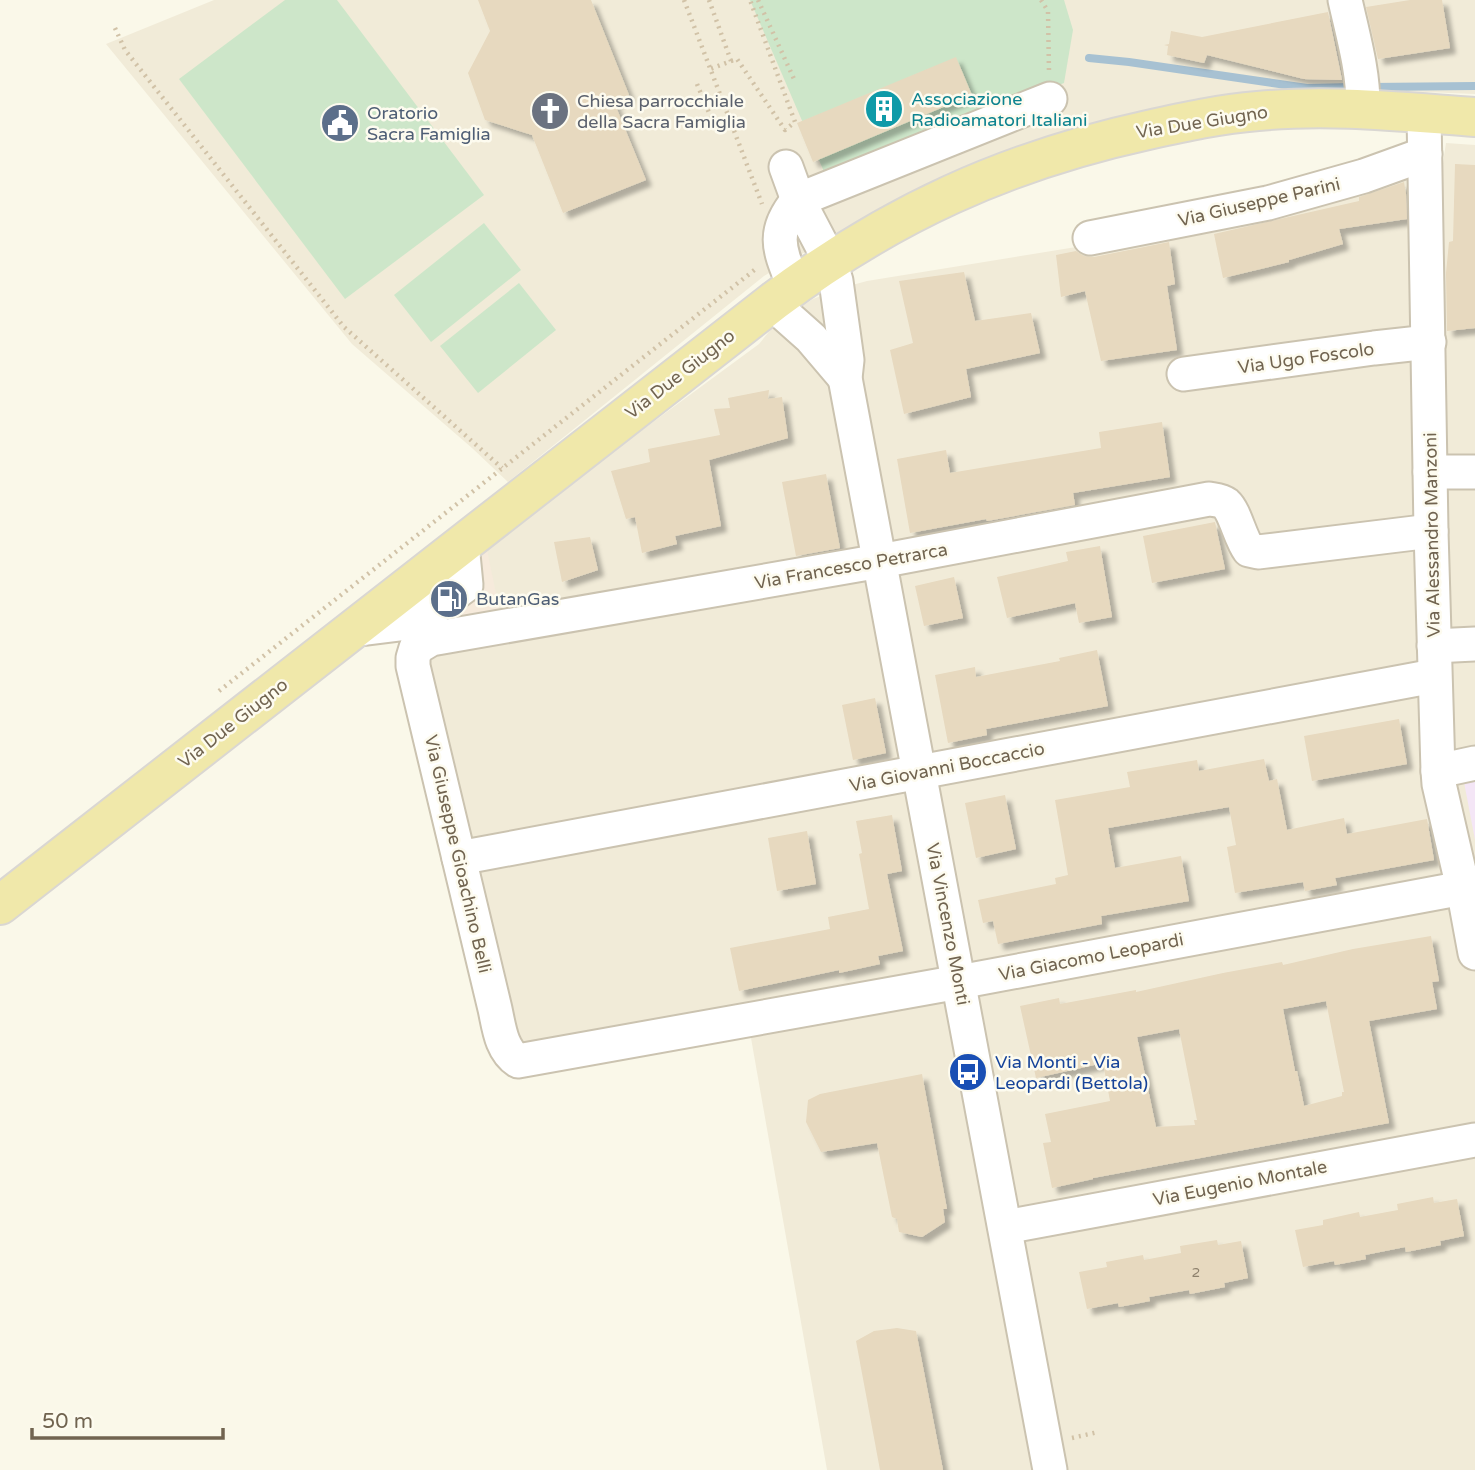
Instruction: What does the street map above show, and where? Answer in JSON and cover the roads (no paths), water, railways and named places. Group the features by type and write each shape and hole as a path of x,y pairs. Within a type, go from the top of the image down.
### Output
{"main road":[{"name":"Via Due Giugno","path":"0,905 784,293 883,228 945,197 1020,166 1082,146 1188,121 1259,111 1326,108 1362,93 1424,114 1475,117"}],"street":[{"path":"1345,0 1362,93"},
{"path":"784,293 781,231 790,210 798,200 1050,99"},
{"name":"Via Alessandro Manzoni","path":"1424,114 1438,771 1475,953"},
{"name":"Via Giuseppe Parini","path":"1090,238 1268,203 1364,176 1425,154"},
{"name":"Via Vincenzo Monti","path":"786,167 798,200 830,261 836,281 844,326 847,360 845,378 1050,1470"},
{"name":"Via Vincenzo Monti","path":"784,293 784,314 811,338 845,378"},
{"name":"Via Ugo Foscolo","path":"1184,374 1429,342"},
{"path":"1430,472 1475,472"},
{"name":"Via Francesco Petrarca","path":"416,648 431,639 880,561 1209,499 1227,505 1243,541 1249,550 1258,552 1431,531"},
{"name":"Via Giovanni Boccaccio","path":"459,858 919,772 1434,661 1475,644"},
{"name":"Via Giuseppe Gioachino Belli","path":"416,648 413,666 504,1044 514,1058"},
{"path":"1438,771 1475,763"},
{"name":"Via Giacomo Leopardi","path":"514,1058 523,1061 1463,888"},
{"name":"Via Eugenio Montale","path":"1004,1227 1475,1140"}],"waterway":[{"path":"1089,58 1307,88 1353,87"},
{"path":"1369,87 1475,86"}],"place":[{"name":"Associazione Radioamatori Italiani","path":"884,109"},
{"name":"Chiesa parrocchiale della Sacra Famiglia","path":"550,111"},
{"name":"Oratorio Sacra Famiglia","path":"340,123"},
{"name":"ButanGas","path":"449,599"},
{"name":"Via Monti - Via Leopardi (Bettola)","path":"968,1072"}]}
